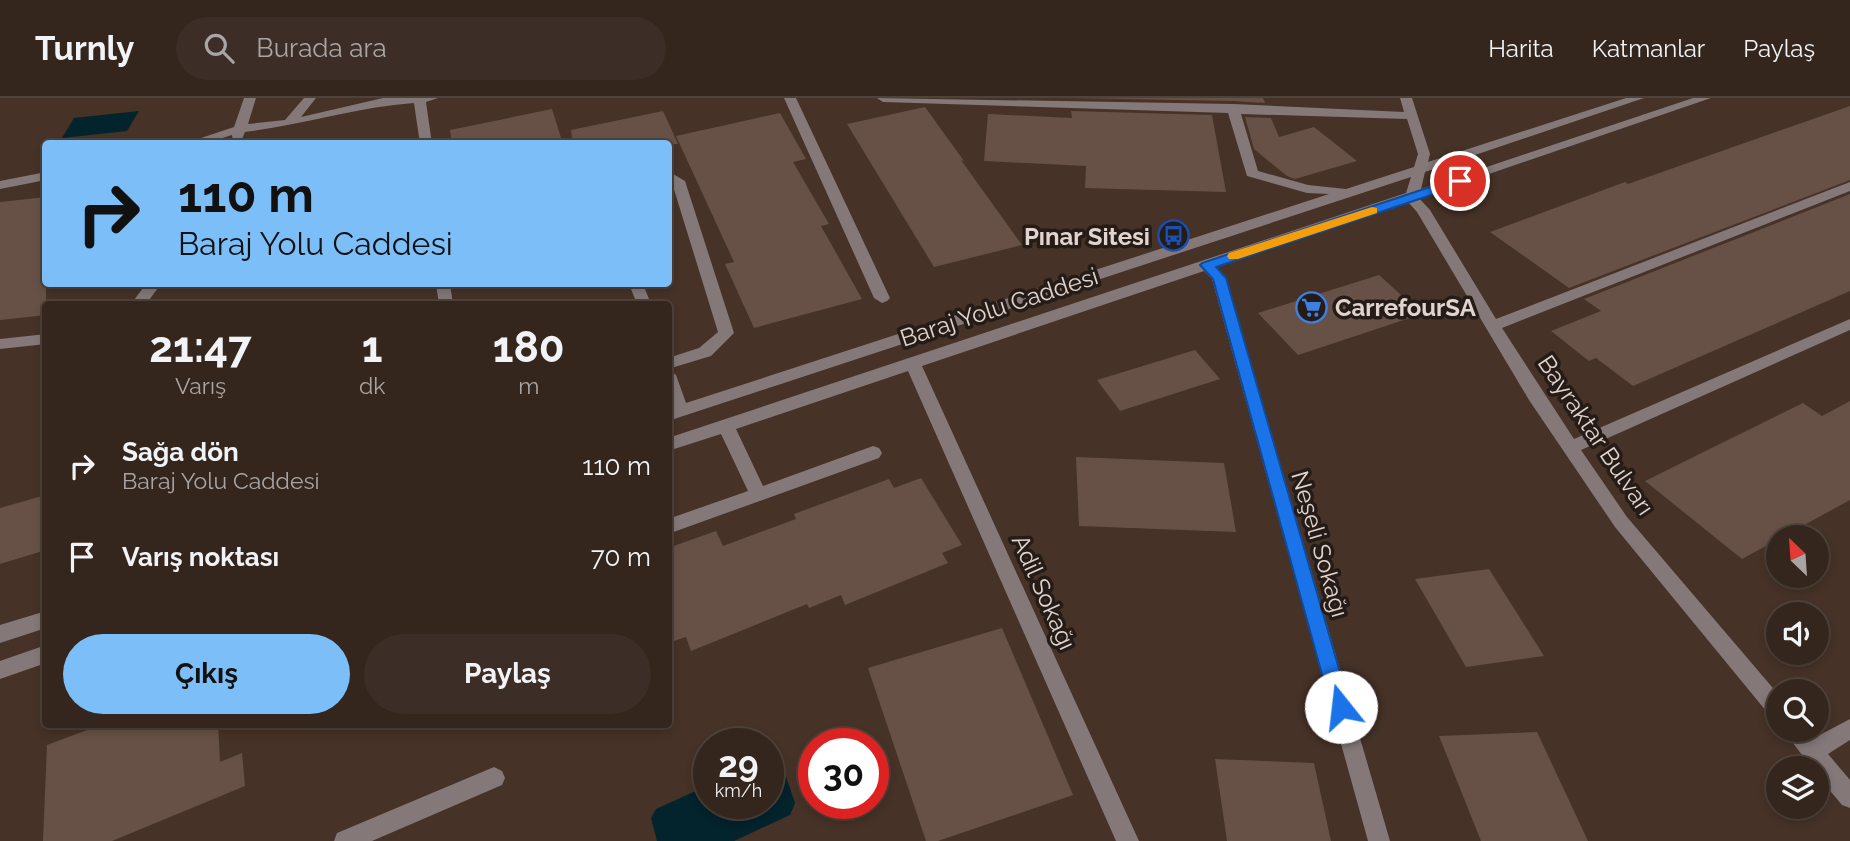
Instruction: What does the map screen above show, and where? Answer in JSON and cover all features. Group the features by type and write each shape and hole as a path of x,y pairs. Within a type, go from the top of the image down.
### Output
{"street":[{"path":"236,140 250,98"},
{"path":"289,123 310,98"},
{"path":"790,98 882,298"},
{"path":"883,98 1413,116"},
{"path":"1233,108 1252,173 1307,190 1411,198 1424,153 1406,98"},
{"name":"Baraj Yolu Caddesi","path":"675,413 1639,98"},
{"name":"Baraj Yolu Caddesi","path":"672,443 1705,98"},
{"path":"203,140 240,129 289,123 393,100 426,99 426,140"},
{"path":"0,185 42,177"},
{"path":"672,177 678,181 726,333 705,352 672,363"},
{"path":"1493,326 1850,186"},
{"name":"Bayraktar Bulvarı","path":"1411,198 1423,210 1535,396 1621,522 1766,696"},
{"name":"Neşeli Sokağı","path":"1207,265 1219,278 1379,841"},
{"path":"140,301 152,287"},
{"path":"1570,447 1850,324"},
{"path":"0,344 42,339"},
{"name":"Adil Sokağı","path":"913,363 1128,841"},
{"path":"726,425 758,494"},
{"path":"672,526 873,453"},
{"path":"0,634 42,620"},
{"path":"0,670 42,655"},
{"path":"1812,751 1850,729"},
{"path":"1804,742 1850,797"},
{"path":"345,841 494,778"}],"water":[{"path":"139,111 127,131 62,138 74,118"},
{"path":"784,771 795,803 790,815 784,818"},
{"path":"693,792 693,819 781,819 734,841 657,841 651,818 656,809"}],"building":[{"path":"1069,98 1263,98 1265,103 1233,101"},
{"path":"1850,106 1850,180 1569,288 1490,232 1625,182 1628,184"},
{"path":"925,107 1022,245 934,267 847,124"},
{"path":"552,109 562,140 451,140 450,130"},
{"path":"663,111 678,144 672,144 672,140 572,140 571,130"},
{"path":"1071,111 1212,115 1226,192 1085,188 1086,166 984,161 988,114 1072,118"},
{"path":"780,113 806,159 793,162 829,224 821,226 862,299 754,328 725,264 734,262 676,136"},
{"path":"1245,117 1271,118 1279,137 1314,127 1357,161 1295,179 1287,176 1254,149"},
{"path":"1850,194 1850,291 1633,386 1596,358 1589,361 1551,331 1601,311 1584,299"},
{"path":"42,197 42,287 46,287 46,301 42,301 42,315 0,320 0,202"},
{"path":"1379,275 1422,314 1298,355 1258,313"},
{"path":"1195,350 1220,379 1120,411 1097,380"},
{"path":"1850,401 1850,500 1804,525 1766,525 1766,546 1742,559 1645,481 1803,403 1822,416"},
{"path":"1076,457 1224,463 1236,532 1079,526"},
{"path":"921,478 962,545 942,553 948,563 845,605 841,595 809,608 807,604 691,651 686,637 672,642 672,547 716,531 723,546 796,519 794,514 889,479 894,488"},
{"path":"42,496 42,551 0,564 0,508"},
{"path":"1489,569 1544,656 1466,667 1415,579"},
{"path":"1002,628 1073,795 938,841 926,841 868,668"},
{"path":"92,728 218,728 220,762 242,753 245,786 112,841 43,841 47,745"},
{"path":"1537,732 1588,841 1481,841 1439,736"},
{"path":"1215,759 1314,763 1331,841 1227,841"}],"slow traffic":[{"path":"1234,256 1372,210"}],"place":[{"name":"Pınar Sitesi","path":"1173,236"},
{"name":"CarrefourSA","path":"1312,307"}],"route":[{"path":"1341,707 1219,278 1207,265 1460,181"}]}
